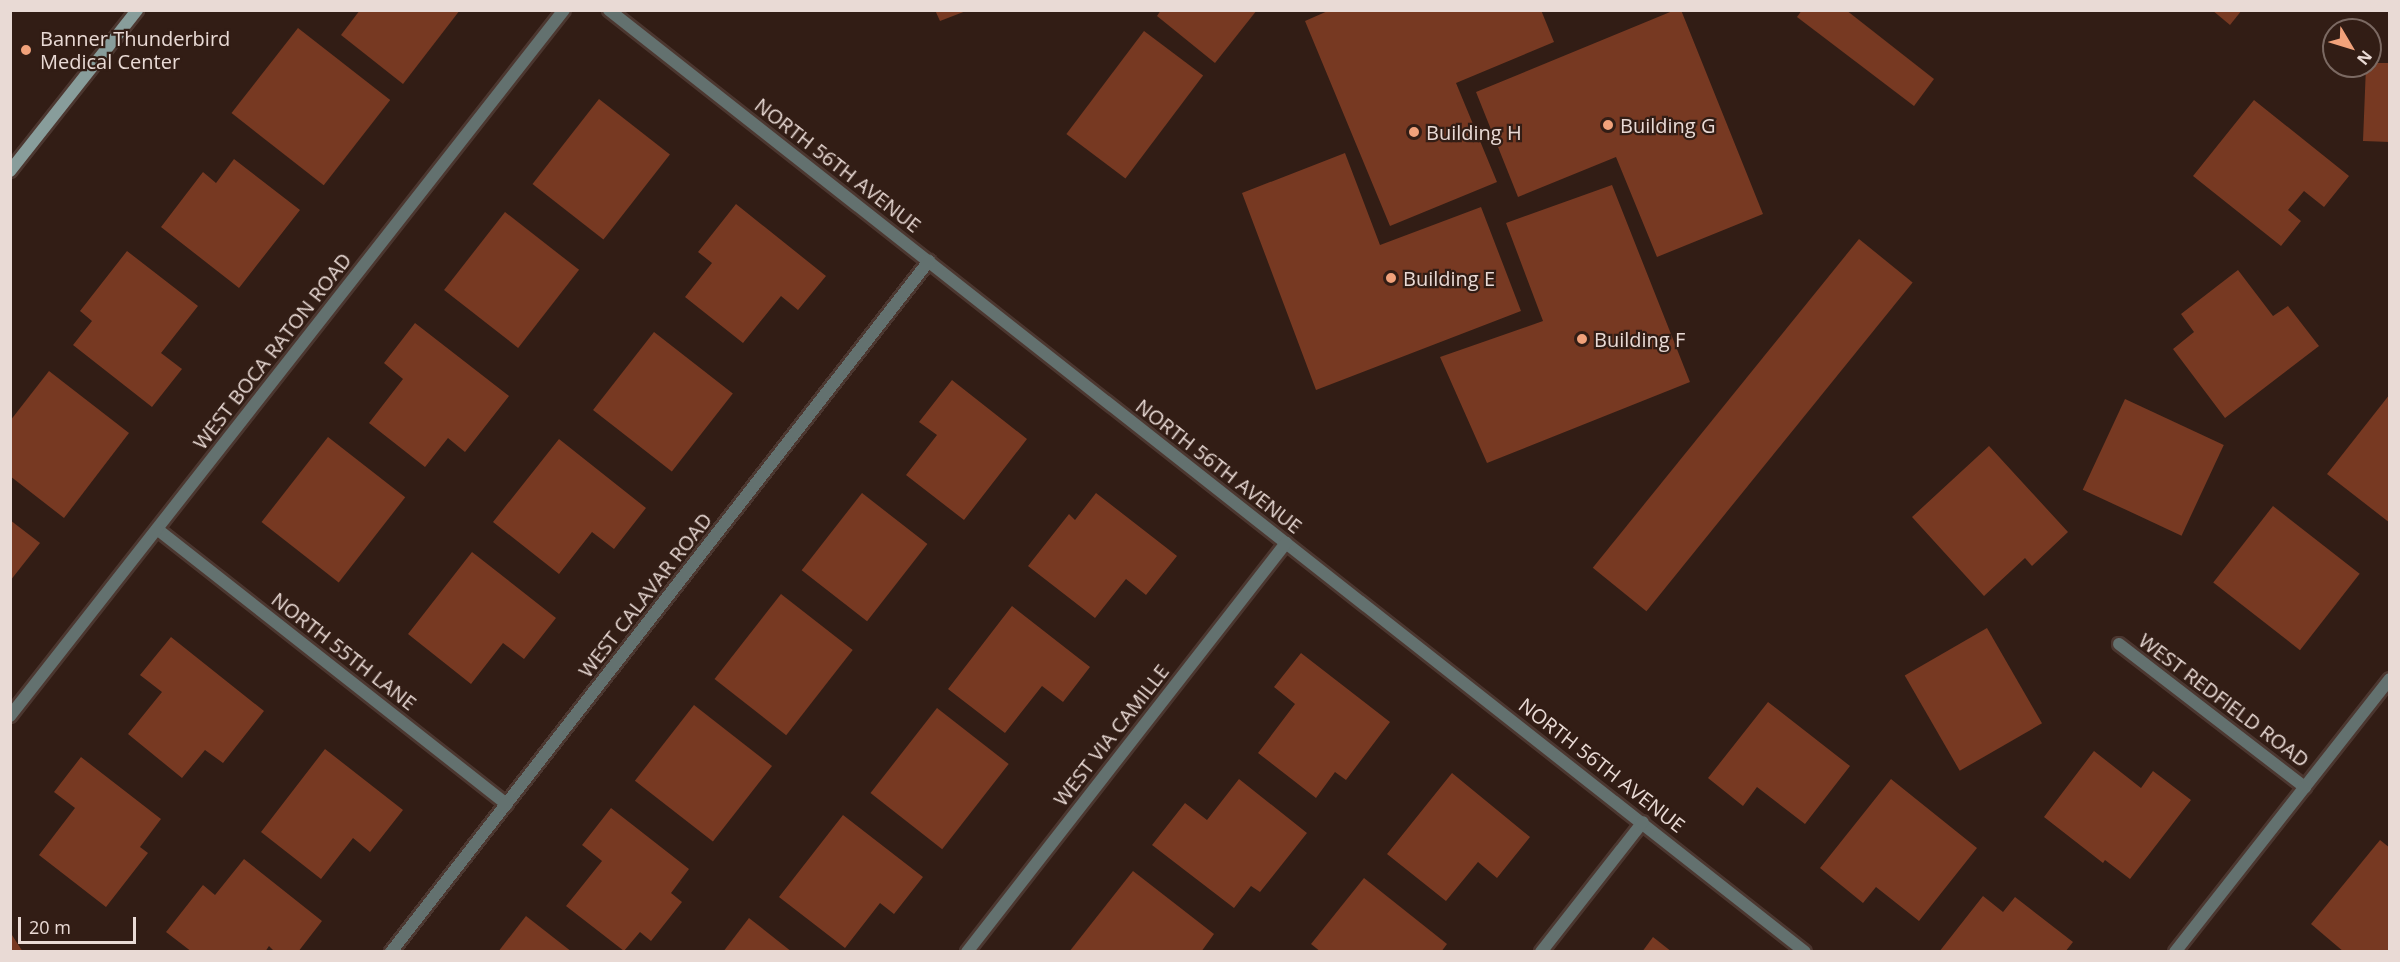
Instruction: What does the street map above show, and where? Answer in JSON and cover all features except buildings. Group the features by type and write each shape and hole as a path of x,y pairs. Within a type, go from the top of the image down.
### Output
{"main road":[{"path":"10,171 137,10"}],"street":[{"name":"WEST BOCA RATON ROAD","path":"10,716 564,10"},
{"name":"NORTH 56TH AVENUE","path":"609,10 1805,951"},
{"name":"WEST CALAVAR ROAD","path":"391,951 929,261"},
{"name":"NORTH 55TH LANE","path":"157,529 507,804"},
{"name":"WEST VIA CAMILLE","path":"966,951 1286,543"},
{"name":"WEST REDFIELD ROAD","path":"2119,644 2305,787"},
{"name":"WEST REDFIELD ROAD","path":"2175,951 2390,679"},
{"path":"1541,951 1643,822"}],"place":[{"name":"Banner Thunderbird Medical Center","path":"26,50"},
{"name":"Building G","path":"1608,125"},
{"name":"Building H","path":"1414,132"},
{"name":"Building E","path":"1391,278"},
{"name":"Building F","path":"1582,339"}]}
